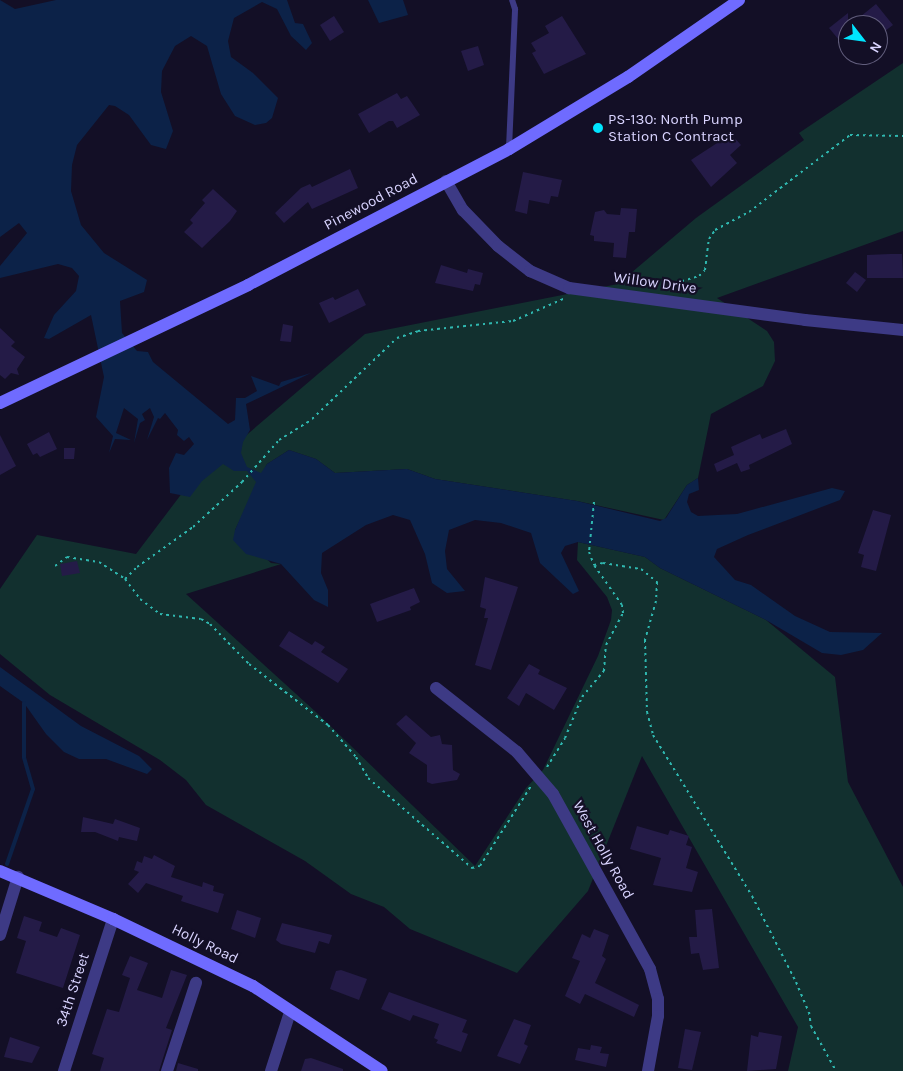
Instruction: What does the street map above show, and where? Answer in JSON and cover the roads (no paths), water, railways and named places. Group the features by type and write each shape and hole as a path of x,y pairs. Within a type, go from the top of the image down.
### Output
{"street":[{"name":"Pinewood Road","path":"0,403 173,321 509,149 624,80 739,0"},
{"name":"Willow Drive","path":"446,181 463,210 498,246 530,271 569,288 805,320 903,330"},
{"name":"West Holly Road","path":"436,688 517,752 554,794 650,969 658,999 658,1016 648,1071"},
{"name":"Holly Road","path":"0,871 18,877 112,919 253,986 375,1069"},
{"path":"0,935 18,877"},
{"name":"34th Street","path":"64,1071 112,919"},
{"path":"167,1071 196,983"},
{"path":"271,1071 290,1012"}],"lane":[{"path":"509,149 515,9 512,0"}],"water":[{"path":"0,0 15,9 56,0 287,0 295,23 303,24 312,43 306,50 291,36 277,9 262,2 234,18 228,41 231,57 253,73 278,98 272,118 266,123 255,125 235,116 221,94 207,46 191,36 175,46 162,71 161,92 173,131 166,149 151,145 129,115 115,106 109,105 77,145 72,165 71,191 81,225 104,253 147,280 144,292 120,301 122,333 137,351 148,352 153,362 228,424 235,420 236,398 245,398 257,391 251,376 279,386 281,382 311,373 246,404 250,430 243,442 241,453 247,467 261,473 267,464 289,450 316,459 335,473 407,469 435,479 577,501 660,521 666,518 687,485 698,478 699,490 689,494 687,502 691,512 698,516 737,514 832,488 845,491 840,500 748,535 717,549 714,557 735,580 751,585 795,616 830,632 882,633 863,650 841,655 822,653 766,620 660,568 645,557 578,542 565,546 561,553 579,591 573,594 540,563 531,533 501,523 475,520 449,530 445,551 447,569 465,591 447,593 432,583 425,554 410,520 393,515 366,525 322,553 321,573 328,590 328,607 314,600 281,564 246,554 233,540 235,530 256,482 247,471 234,471 223,464 202,481 190,497 170,493 169,468 176,453 184,455 194,444 189,437 184,441 177,435 178,430 165,413 160,419 158,418 147,440 154,417 150,408 142,414 145,420 140,423 134,443 138,419 124,408 116,433 131,440 115,439 109,453 113,436 96,417 104,377 91,315 49,339 44,338 54,315 76,291 79,276 72,268 58,264 0,278 0,266 27,233 19,223 0,237"},
{"path":"368,0 403,0 408,15 379,23"},
{"path":"0,667 81,726 139,756 152,769 147,774 106,759 79,759 64,752 46,734 24,703 0,686"}],"waterway":[{"path":"7,864 33,789 24,757 24,703"}],"place":[{"name":"PS-130: North Pump Station C Contract","path":"598,128"}]}
